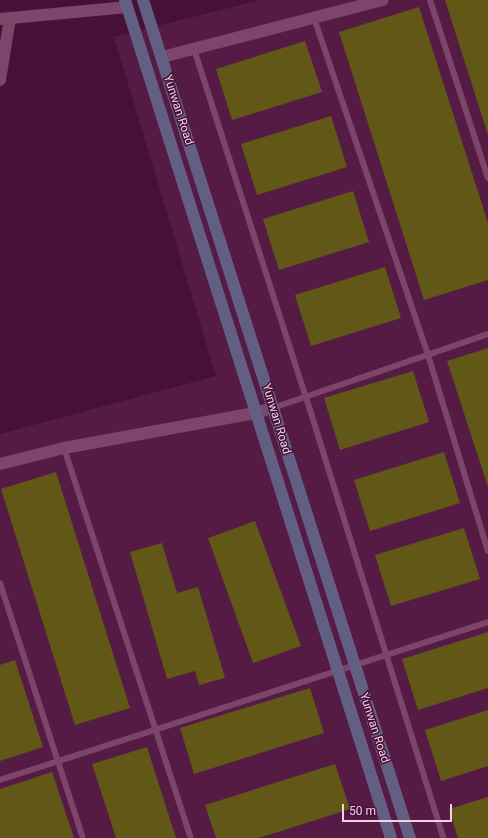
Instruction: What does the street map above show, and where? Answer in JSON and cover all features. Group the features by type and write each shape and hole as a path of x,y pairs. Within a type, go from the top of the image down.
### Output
{"main road":[{"name":"Yunwan Road","path":"143,0 410,838"},
{"name":"Yunwan Road","path":"126,4 390,838"}],"street":[{"path":"162,57 383,0"},
{"path":"0,80 5,18 126,4"},
{"path":"0,464 64,448 255,413 273,408"}],"lane":[{"path":"430,0 488,178"},
{"path":"314,18 428,355 488,551"},
{"path":"194,49 306,396 443,838"},
{"path":"273,408 488,334"},
{"path":"64,448 191,838"},
{"path":"0,583 83,838"},
{"path":"0,780 488,622"}],"shaded area":[{"path":"261,0 488,0 488,838 0,838 0,434 216,376 114,37"}],"building":[{"path":"445,0 488,0 488,135"},
{"path":"419,7 488,223 488,280 424,300 339,32"},
{"path":"305,41 322,92 232,120 216,69"},
{"path":"331,116 347,167 257,195 241,144"},
{"path":"353,191 369,242 279,270 263,219"},
{"path":"385,267 401,318 311,346 295,295"},
{"path":"488,348 488,487 447,361"},
{"path":"413,371 429,422 340,450 324,398"},
{"path":"444,452 460,503 370,531 354,480"},
{"path":"56,472 130,708 75,725 1,489"},
{"path":"255,521 301,646 253,663 208,538"},
{"path":"464,528 480,579 391,606 375,555"},
{"path":"162,543 177,593 198,587 225,678 199,685 195,671 167,679 130,552"},
{"path":"488,632 488,688 418,710 402,659"},
{"path":"15,660 43,747 0,761 0,665"},
{"path":"310,688 324,733 194,774 180,728"},
{"path":"488,710 488,766 441,781 425,730"},
{"path":"147,747 176,838 116,838 92,764"},
{"path":"335,764 350,809 259,838 216,838 205,805"},
{"path":"52,772 74,838 0,838 0,789"},
{"path":"488,797 488,838 458,838 449,809"}]}
